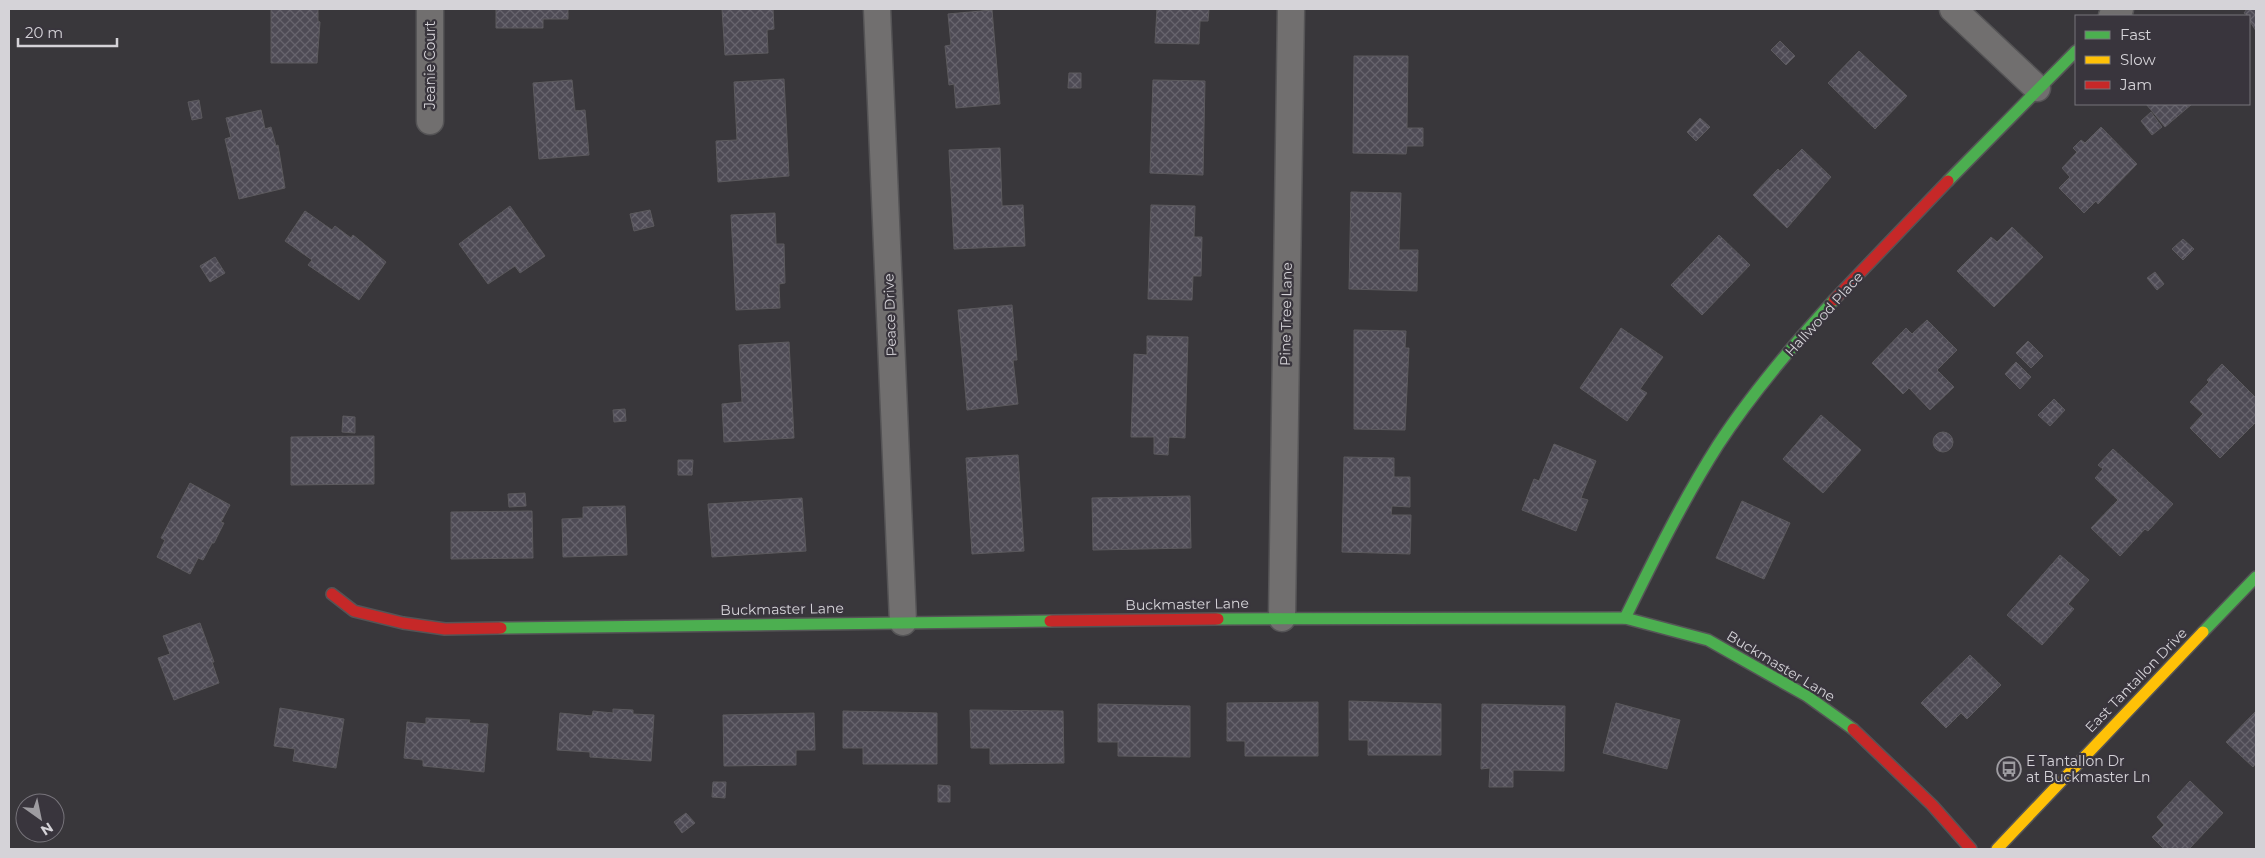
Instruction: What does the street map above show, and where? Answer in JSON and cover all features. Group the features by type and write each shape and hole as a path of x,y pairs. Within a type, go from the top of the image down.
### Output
{"street":[{"name":"Jeanie Court","path":"430,9 430,121"},
{"name":"Peace Drive","path":"877,9 903,622"},
{"name":"Pine Tree Lane","path":"1282,618 1291,9"},
{"path":"1953,9 2038,88"},
{"name":"Hallwood Place","path":"1625,618 1674,518 1736,418 1831,303 2075,51"},
{"name":"East Tantallon Drive","path":"1997,849 2256,577"},
{"name":"Buckmaster Lane","path":"332,594 354,611 445,629 1282,618 1625,618 1708,640 1807,696 1847,724 1932,805 1971,849"}],"building":[{"path":"271,9 318,9 318,21 320,22 317,63 271,63"},
{"path":"496,9 568,9 568,19 543,19 543,28 496,28"},
{"path":"722,9 773,9 774,29 767,30 768,53 725,55"},
{"path":"1157,9 1209,9 1208,21 1200,21 1199,44 1155,43"},
{"path":"2247,9 2256,9 2256,31 2250,22 2250,15 2244,13"},
{"path":"992,10 1000,104 956,108 954,84 949,85 945,46 951,45 948,14"},
{"path":"1780,41 1795,56 1786,65 1771,50"},
{"path":"1859,51 1907,96 1875,129 1828,83"},
{"path":"1354,56 1408,56 1407,128 1423,128 1423,146 1407,146 1406,154 1353,153"},
{"path":"1069,73 1081,73 1081,88 1068,88"},
{"path":"784,79 789,176 718,182 716,141 737,140 734,82"},
{"path":"572,80 575,111 585,110 589,155 539,159 533,83"},
{"path":"1153,80 1205,81 1203,175 1150,173"},
{"path":"199,100 202,118 192,120 188,102"},
{"path":"2147,105 2191,105 2165,127"},
{"path":"261,110 265,129 271,127 276,146 278,145 285,188 239,199 225,139 231,137 226,118"},
{"path":"2151,112 2162,127 2152,135 2141,121"},
{"path":"1700,118 1710,127 1696,141 1687,132"},
{"path":"2101,127 2137,164 2098,204 2096,201 2084,213 2059,188 2070,177 2062,168 2077,152 2073,148 2081,140 2085,143"},
{"path":"1000,148 1002,206 1023,205 1025,246 954,249 949,150"},
{"path":"1802,149 1831,177 1787,228 1753,195 1778,169 1780,171"},
{"path":"1351,192 1401,193 1399,250 1418,250 1417,291 1349,289"},
{"path":"1151,205 1195,206 1194,237 1202,237 1201,276 1193,276 1192,300 1148,299"},
{"path":"510,206 545,256 520,273 515,266 488,284 459,244"},
{"path":"650,210 654,226 634,231 630,214"},
{"path":"305,211 332,230 335,226 351,238 353,235 386,262 359,300 308,265 312,260 285,241"},
{"path":"775,213 776,244 784,244 785,283 779,284 780,308 736,310 731,215"},
{"path":"2012,227 2043,257 1994,307 1957,271 1991,237 1997,242"},
{"path":"1719,235 1750,265 1702,315 1671,285"},
{"path":"2183,239 2194,249 2183,260 2172,249"},
{"path":"215,257 225,273 210,282 200,266"},
{"path":"2155,272 2164,284 2157,290 2147,278"},
{"path":"1012,305 1017,360 1013,360 1018,404 967,410 958,310"},
{"path":"1927,320 1957,350 1937,370 1954,387 1930,410 1909,388 1903,394 1872,363 1906,328 1912,334"},
{"path":"1621,328 1663,357 1640,389 1647,393 1627,421 1580,388"},
{"path":"1354,330 1406,331 1405,348 1409,348 1405,430 1354,429"},
{"path":"1147,336 1188,337 1185,438 1169,437 1168,455 1154,454 1154,437 1131,437 1134,354 1147,355"},
{"path":"2028,341 2043,356 2031,368 2016,353"},
{"path":"789,342 794,438 724,442 722,404 742,402 739,345"},
{"path":"2016,362 2031,377 2020,389 2005,374"},
{"path":"2222,364 2256,398 2256,422 2220,458 2190,428 2203,414 2190,402 2209,382 2207,380"},
{"path":"2054,399 2065,410 2050,426 2038,415"},
{"path":"625,409 626,421 614,422 613,410"},
{"path":"1821,415 1861,450 1823,493 1783,459"},
{"path":"343,416 355,417 355,433 342,432"},
{"path":"1943,432 1950,435 1953,442 1950,449 1943,452 1936,449 1933,442 1936,435"},
{"path":"374,436 374,484 291,485 291,437"},
{"path":"1554,444 1596,461 1581,498 1588,500 1576,531 1522,510 1534,479 1539,481"},
{"path":"2113,449 2173,504 2148,531 2145,529 2120,556 2091,528 2118,500 2095,478 2103,469 2098,465"},
{"path":"1018,455 1024,551 972,554 966,458"},
{"path":"1344,457 1394,458 1394,477 1410,477 1410,507 1392,506 1391,515 1411,515 1410,554 1342,552"},
{"path":"678,460 693,460 692,475 678,475"},
{"path":"190,483 230,505 221,522 224,523 214,543 212,543 203,560 198,558 190,574 157,557 165,540 161,538"},
{"path":"525,493 526,506 509,507 508,494"},
{"path":"1190,496 1191,548 1093,550 1092,498"},
{"path":"802,498 806,551 712,557 708,504"},
{"path":"1742,501 1790,523 1764,579 1716,558"},
{"path":"625,506 627,555 563,557 562,519 583,518 583,507"},
{"path":"532,511 533,558 451,559 451,512"},
{"path":"2060,555 2089,580 2068,604 2074,609 2042,645 2007,615"},
{"path":"200,623 214,662 212,662 219,683 174,700 158,658 170,654 163,636"},
{"path":"1970,655 2001,685 1967,719 1961,713 1946,728 1921,703"},
{"path":"1349,701 1441,704 1441,755 1368,755 1368,740 1349,740"},
{"path":"1318,702 1318,756 1245,756 1245,741 1227,741 1227,703"},
{"path":"1616,703 1680,720 1667,769 1603,753"},
{"path":"1098,704 1190,706 1190,757 1118,756 1118,742 1098,742"},
{"path":"1482,704 1565,706 1564,771 1513,770 1513,787 1489,787 1490,768 1481,769"},
{"path":"280,708 344,719 336,768 293,761 295,749 274,746"},
{"path":"613,709 633,710 633,714 654,715 651,761 590,757 590,752 557,750 560,713 592,716 593,711 613,713"},
{"path":"970,710 1063,711 1064,763 990,764 990,748 971,748"},
{"path":"843,711 937,713 937,764 863,764 863,748 843,748"},
{"path":"2256,711 2256,763 2253,767 2226,742"},
{"path":"814,713 815,750 796,750 796,765 724,766 723,715"},
{"path":"426,718 470,720 469,723 488,724 484,772 423,766 423,760 404,758 407,722 426,724"},
{"path":"2190,781 2223,813 2189,849 2164,849 2152,837 2164,825 2157,817"},
{"path":"713,782 726,782 725,798 712,797"},
{"path":"938,785 950,786 950,802 938,802"},
{"path":"686,813 695,823 682,833 674,822"}],"traffic: fast":[{"path":"1948,181 2075,52"},
{"path":"1625,618 1681,508 1718,445 1773,370 1834,300"},
{"path":"2203,632 2256,577"},
{"path":"1218,619 1625,618 1708,640 1807,696 1853,729"},
{"path":"501,628 1050,621"}],"traffic: slow":[{"path":"1997,849 2203,632"}],"traffic: jam":[{"path":"1834,300 1948,181"},
{"path":"332,594 354,611 403,623 445,629 501,628"},
{"path":"1050,621 1218,619"},
{"path":"1853,729 1932,805 1971,849"}],"place":[{"name":"E Tantallon Dr at Buckmaster Ln","path":"2009,769"}]}
